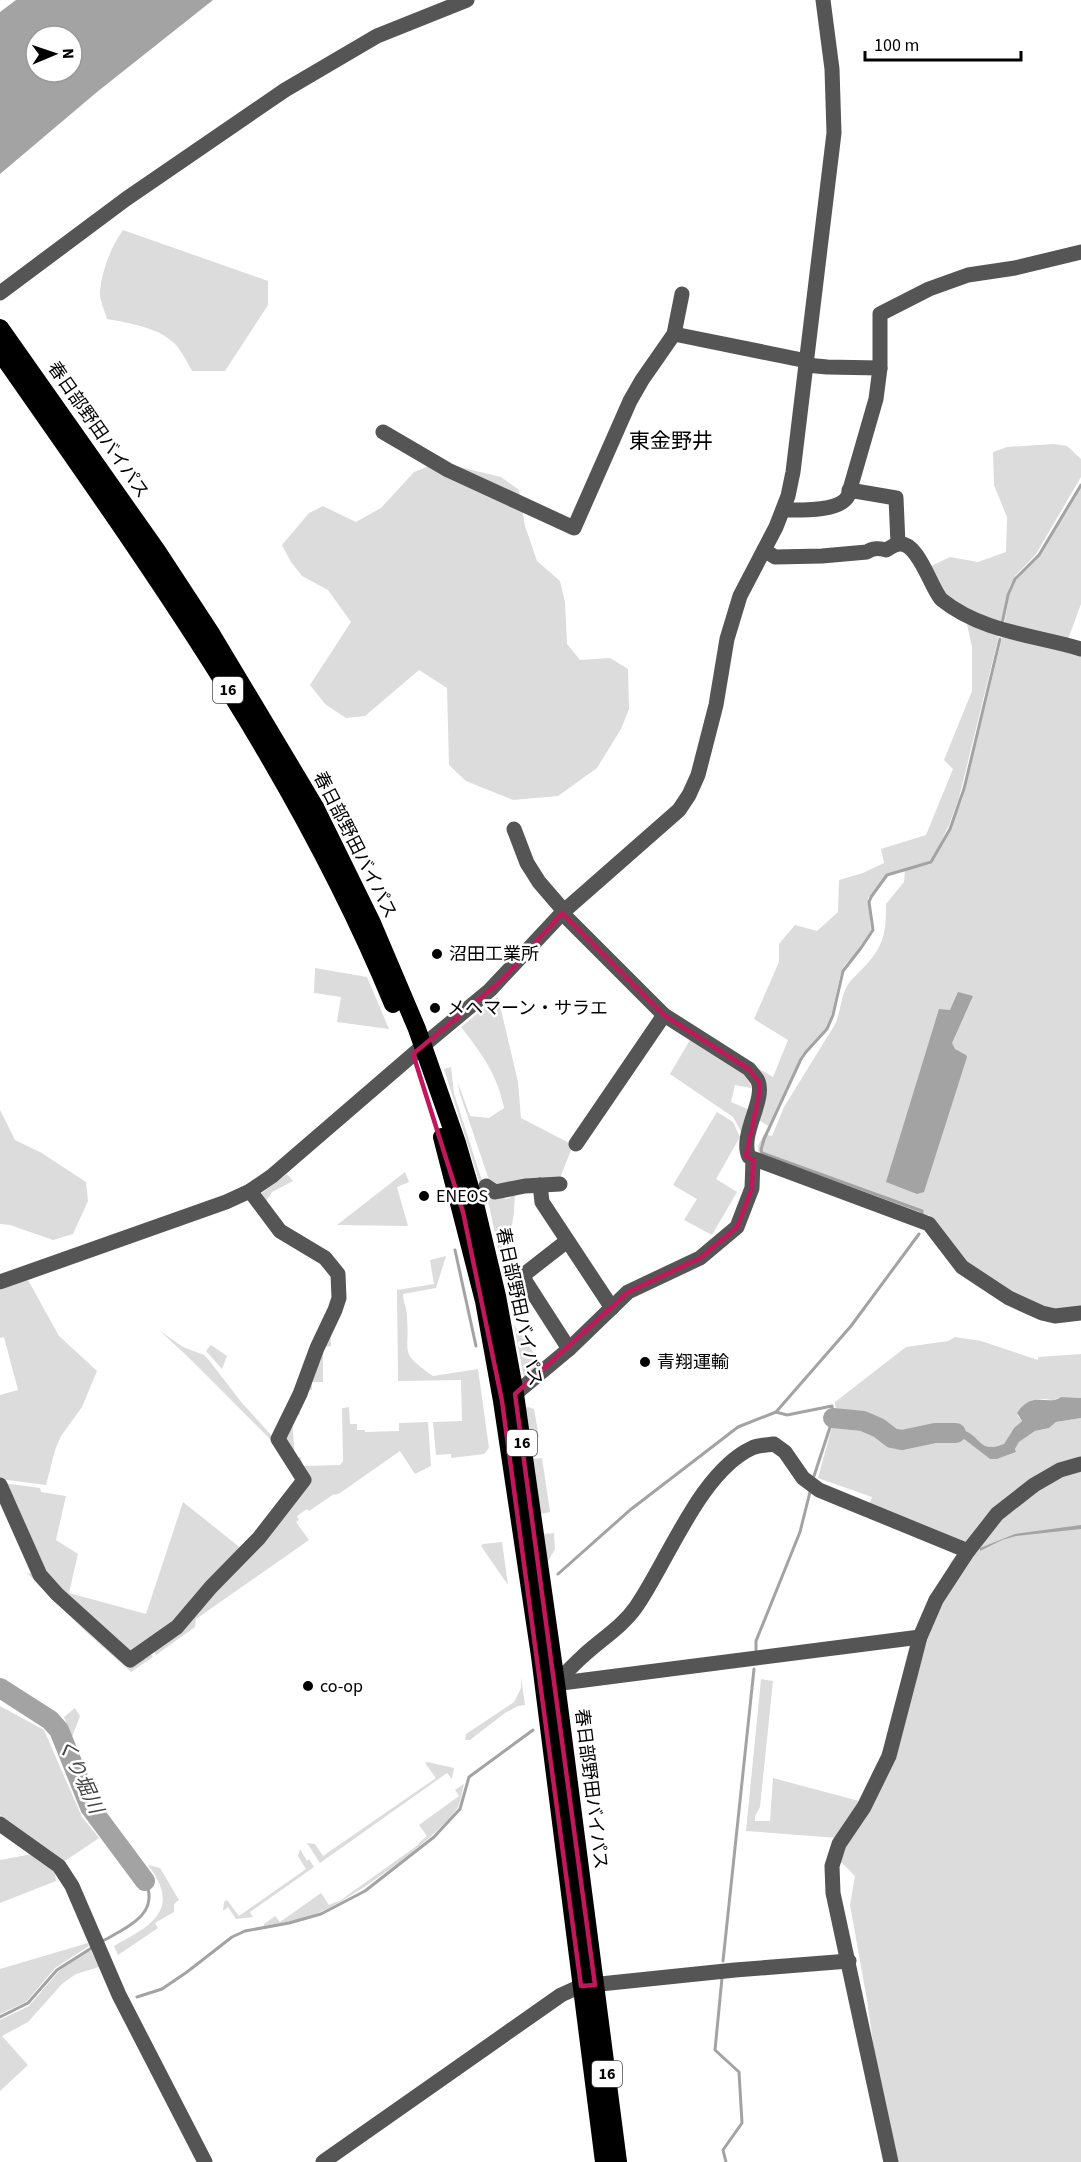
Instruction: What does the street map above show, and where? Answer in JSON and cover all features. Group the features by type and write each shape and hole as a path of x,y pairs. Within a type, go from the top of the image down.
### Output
{"highway":[{"name":"春日部野田バイパス","path":"0,328 157,550 212,635 315,807 372,923 476,1208 497,1296 515,1394 588,1986 604,2162"},
{"name":"春日部野田バイパス","path":"0,352 145,559 201,644 303,814 418,1049 446,1148 484,1301 550,1684"},
{"name":"春日部野田バイパス","path":"588,1986 618,2162"}],"street":[{"path":"0,293 162,174 285,90 353,49 404,24 467,0"},
{"path":"0,1282 226,1202 250,1191 295,1159 418,1049 503,979 563,912 673,816 689,795 698,776 710,733 732,621 740,596 783,510 793,472 834,133 832,69 823,0"},
{"path":"783,510 836,506 845,501 870,424 880,368 880,314 929,289 968,275 1015,268 1081,252"},
{"path":"383,432 448,470 574,528 630,401 674,334 682,294"},
{"path":"674,334 827,367 880,368"},
{"path":"849,490 896,498 898,544"},
{"path":"764,550 775,557 822,556 867,552 870,549 880,548 886,550 898,544 905,545 927,569 939,598 958,612 996,628 1081,649"},
{"path":"514,829 527,863 563,912 664,1015 749,1069 759,1082 759,1094 751,1121 746,1152 749,1157 929,1224 962,1268 1009,1298 1042,1313 1055,1316 1081,1313"},
{"path":"576,1144 664,1015"},
{"path":"515,1394 569,1349 628,1292 700,1258 737,1227 752,1188 753,1160"},
{"path":"486,1186 495,1192 560,1184"},
{"path":"540,1185 542,1202 612,1308"},
{"path":"0,1485 40,1575 57,1594 130,1660 177,1627 211,1587 259,1538 304,1480 278,1439 300,1394 317,1348 335,1310 339,1298 339,1282 338,1274 325,1258 280,1231 250,1191"},
{"path":"567,1240 526,1273 524,1279 569,1349"},
{"path":"550,1684 622,1624 636,1608 712,1482 737,1456 754,1446 774,1444 784,1452 803,1478 819,1490 968,1551"},
{"path":"891,2162 833,1893 832,1866 839,1844 864,1807 890,1756 920,1637 933,1605 968,1551 997,1514 1034,1485 1060,1470 1081,1464"},
{"path":"550,1684 920,1637"},
{"path":"0,1824 59,1866 72,1886 119,1995 205,2162"},
{"path":"323,2162 561,1995 588,1986 735,1970 849,1961"}],"highlighted area":[{"path":"562,913 664,1015 749,1069 759,1082 759,1094 746,1156 753,1160 752,1188 737,1227 700,1258 628,1292 515,1394 595,1985 581,1986 502,1401 463,1212 413,1054 503,979"}],"shaded area":[{"path":"16,0 213,0 97,92 0,174 0,12"},
{"path":"123,230 268,281 268,305 225,371 192,371 174,343 160,333 142,326 107,319 100,298 101,283 108,259"},
{"path":"1054,444 1067,446 1081,459 1081,477 1036,554 1015,576 1006,598 1001,626 949,602 929,567 950,557 978,562 1006,552 1007,517 994,485 993,452 1007,447"},
{"path":"439,462 501,477 519,490 525,526 537,561 560,581 565,602 567,644 580,660 610,658 628,669 629,709 621,729 597,768 558,796 513,800 466,781 449,765 447,688 419,670 365,716 346,718 325,704 310,685 351,622 328,590 302,576 282,545 309,513 323,506 356,522 381,508 414,472"},
{"path":"1081,483 1081,604 1067,642 1004,627 1009,596 1016,580 1042,551"},
{"path":"966,620 999,635 959,798 949,825 933,858 887,874 868,898 871,931 859,950 844,966 826,1029 801,1056 768,1126 756,1118 756,1067 773,1077 788,1040 754,1019 779,962 779,944 795,925 817,931 838,912 839,880 863,873 884,863 881,849 926,835 953,769 944,760 972,691 972,647"},
{"path":"1003,634 1081,656 1081,1308 1054,1311 1016,1295 962,1261 929,1215 918,1216 759,1155 758,1146 764,1134 772,1136 784,1107 834,1026 847,986 881,944 886,922 886,904 904,882 905,870 931,864 951,827 963,798"},
{"path":"315,968 367,977 389,1029 337,1022 341,997 314,993"},
{"path":"958,992 973,996 952,1043 955,1049 967,1057 924,1192 917,1194 886,1182 939,1009 950,1010"},
{"path":"498,997 518,1082 521,1118 573,1145 560,1178 491,1186 458,1083 470,1116 489,1118 504,1108 488,1065 461,1027"},
{"path":"690,1040 749,1078 751,1088 735,1085 731,1102 750,1110 744,1137 733,1117 670,1074"},
{"path":"451,1067 454,1093 484,1187 489,1192 506,1199 515,1193 504,1278 489,1205 481,1187 444,1069"},
{"path":"0,1110 15,1140 40,1152 86,1182 88,1201 73,1234 53,1240 10,1225 0,1224"},
{"path":"717,1112 733,1122 740,1137 716,1179 737,1192 712,1235 684,1220 697,1199 673,1185"},
{"path":"405,1172 409,1182 397,1187 408,1226 337,1225"},
{"path":"287,1174 293,1181 272,1192 265,1203 262,1193"},
{"path":"446,1256 436,1288 403,1294 407,1314 407,1346 415,1362 433,1376 478,1369 489,1448 484,1454 451,1458 451,1454 436,1455 433,1422 462,1421 461,1380 398,1381 397,1290 434,1284 430,1260"},
{"path":"28,1280 59,1336 97,1371 82,1407 61,1436 46,1485 0,1479 0,1395 18,1390 4,1337 0,1338 0,1290"},
{"path":"514,1325 541,1363 524,1378"},
{"path":"330,1329 331,1346 325,1347 323,1355 323,1382 312,1382 312,1390 309,1390"},
{"path":"160,1331 183,1347 204,1355 242,1403 273,1437 275,1444 186,1355"},
{"path":"955,1337 981,1341 1038,1360 1038,1357 1081,1354 1081,1398 1061,1397 1053,1400 1032,1400 1017,1415 1022,1421 1014,1428 1004,1444 989,1447 963,1430 947,1429 902,1436 869,1419 836,1414 835,1402 906,1347 948,1341"},
{"path":"211,1345 227,1356 222,1369 206,1351"},
{"path":"1061,1397 1081,1398 1081,1418 1056,1422 1049,1428 1035,1431 1019,1442 1015,1449 1016,1452 997,1459 990,1459 964,1439 933,1437 928,1431 958,1429 968,1432 980,1443 989,1447 1004,1444 1014,1428 1022,1421 1017,1413 1023,1406 1034,1400 1055,1400"},
{"path":"299,1401 300,1415 294,1415 292,1419 295,1458 301,1457 302,1466 340,1465 343,1461 342,1408 349,1407 350,1424 357,1424 357,1430 365,1430 365,1432 399,1431 399,1423 428,1422 431,1466 415,1474 400,1451 340,1493 334,1494 309,1511 307,1509 297,1516 299,1520 296,1522 309,1540 196,1619 195,1627 156,1655 153,1649 180,1629 214,1588 262,1540 308,1479 283,1441 282,1436"},
{"path":"523,1408 534,1409 539,1437 529,1438"},
{"path":"1081,1418 1081,1460 1019,1500 1081,1466 1081,2162 894,2162 881,2100 867,2000 850,1905 855,1876 839,1860 844,1844 866,1812 872,1773 905,1717 950,1563 965,1544 869,1505 872,1497 818,1478 833,1423 855,1426 892,1443 900,1444 933,1437 957,1437 964,1439 990,1459 997,1459 1016,1452 1015,1449 1019,1442 1035,1431 1049,1428 1056,1422"},
{"path":"542,1458 550,1512 540,1514 532,1459"},
{"path":"3,1483 40,1488 41,1492 66,1496 56,1540 78,1554 69,1593 146,1614 183,1502 242,1549 174,1624 130,1654 39,1571"},
{"path":"1081,1525 1081,1529 1016,1536 980,1551 980,1548 1015,1534"},
{"path":"554,1533 555,1549 547,1563 543,1534"},
{"path":"502,1542 508,1585 481,1546"},
{"path":"27,1573 34,1574 130,1665 149,1652 153,1657 131,1672 84,1630"},
{"path":"521,1677 525,1705 505,1713 470,1740 465,1740 466,1734 514,1702 521,1688"},
{"path":"761,1679 773,1681 760,1807 755,1821 770,1821 773,1778 859,1801 838,1838 746,1831"},
{"path":"0,1706 44,1730 82,1817 99,1838 65,1861 0,1815"},
{"path":"75,1708 80,1716 72,1737 64,1717"},
{"path":"425,1763 454,1768 452,1779 447,1773 320,1863 307,1843 315,1844 323,1856 436,1778"},
{"path":"464,1784 458,1807 449,1819 415,1850 372,1882 351,1896 318,1913 264,1926 275,1916 280,1922 321,1893 329,1905 341,1900 418,1845 427,1836 419,1825 459,1796 455,1790"},
{"path":"300,1849 307,1861 309,1859 314,1867 250,1912 253,1917 236,1919 228,1907 223,1911 224,1902 227,1900 239,1916 306,1869 298,1856"},
{"path":"32,1854 55,1872 56,1881 0,1903 0,1860"},
{"path":"148,1865 160,1868 179,1900 174,1904 174,1912 155,1923 158,1928 118,1955 114,1946 150,1923 162,1905 162,1894 158,1881"},
{"path":"88,1943 89,1946 55,1968 26,2002 0,2014 0,1969"},
{"path":"90,1949 99,1967 76,1974 63,1983 28,2022 2,2036 28,2065 0,2091 0,2020 29,2006 59,1971"}],"waterway":[{"path":"1002,624 1008,595 1015,579 1039,555 1081,485"},
{"path":"922,1214 922,1211 762,1153 761,1150 801,1059 827,1029 833,1015 843,971 873,930 869,902 871,897 887,875 931,862 950,829 964,789 1000,639"},
{"path":"776,1412 851,1326 919,1234"},
{"path":"455,1250 476,1346"},
{"path":"558,1574 630,1510 738,1427 776,1412 787,1415 832,1406 833,1418 814,1476"},
{"path":"833,1418 863,1421 879,1428 892,1438 902,1440 935,1433 956,1433"},
{"path":"756,1650 756,1641 800,1532 810,1492"},
{"path":"723,1961 754,1669"},
{"name":"くり堀川","path":"0,1688 50,1720 59,1730 90,1807 145,1881"},
{"path":"137,1997 162,1989 232,1937 245,1931 321,1914 365,1891 434,1837 460,1809 469,1777 533,1730"},
{"path":"101,1942 131,1925 145,1911 149,1902 149,1892 145,1881"},
{"path":"0,2017 28,2003 57,1970 93,1947"},
{"path":"722,1978 715,2050 739,2072 742,2123 723,2150 726,2162"}],"place":[{"name":"沼田工業所","path":"437,954"},
{"name":"メヘマーン・サラエ","path":"435,1008"},
{"name":"ENEOS","path":"424,1196"},
{"name":"青翔運輸","path":"645,1362"},
{"name":"co-op","path":"308,1686"}],"district":[{"name":"東金野井","path":"671,441"}]}
